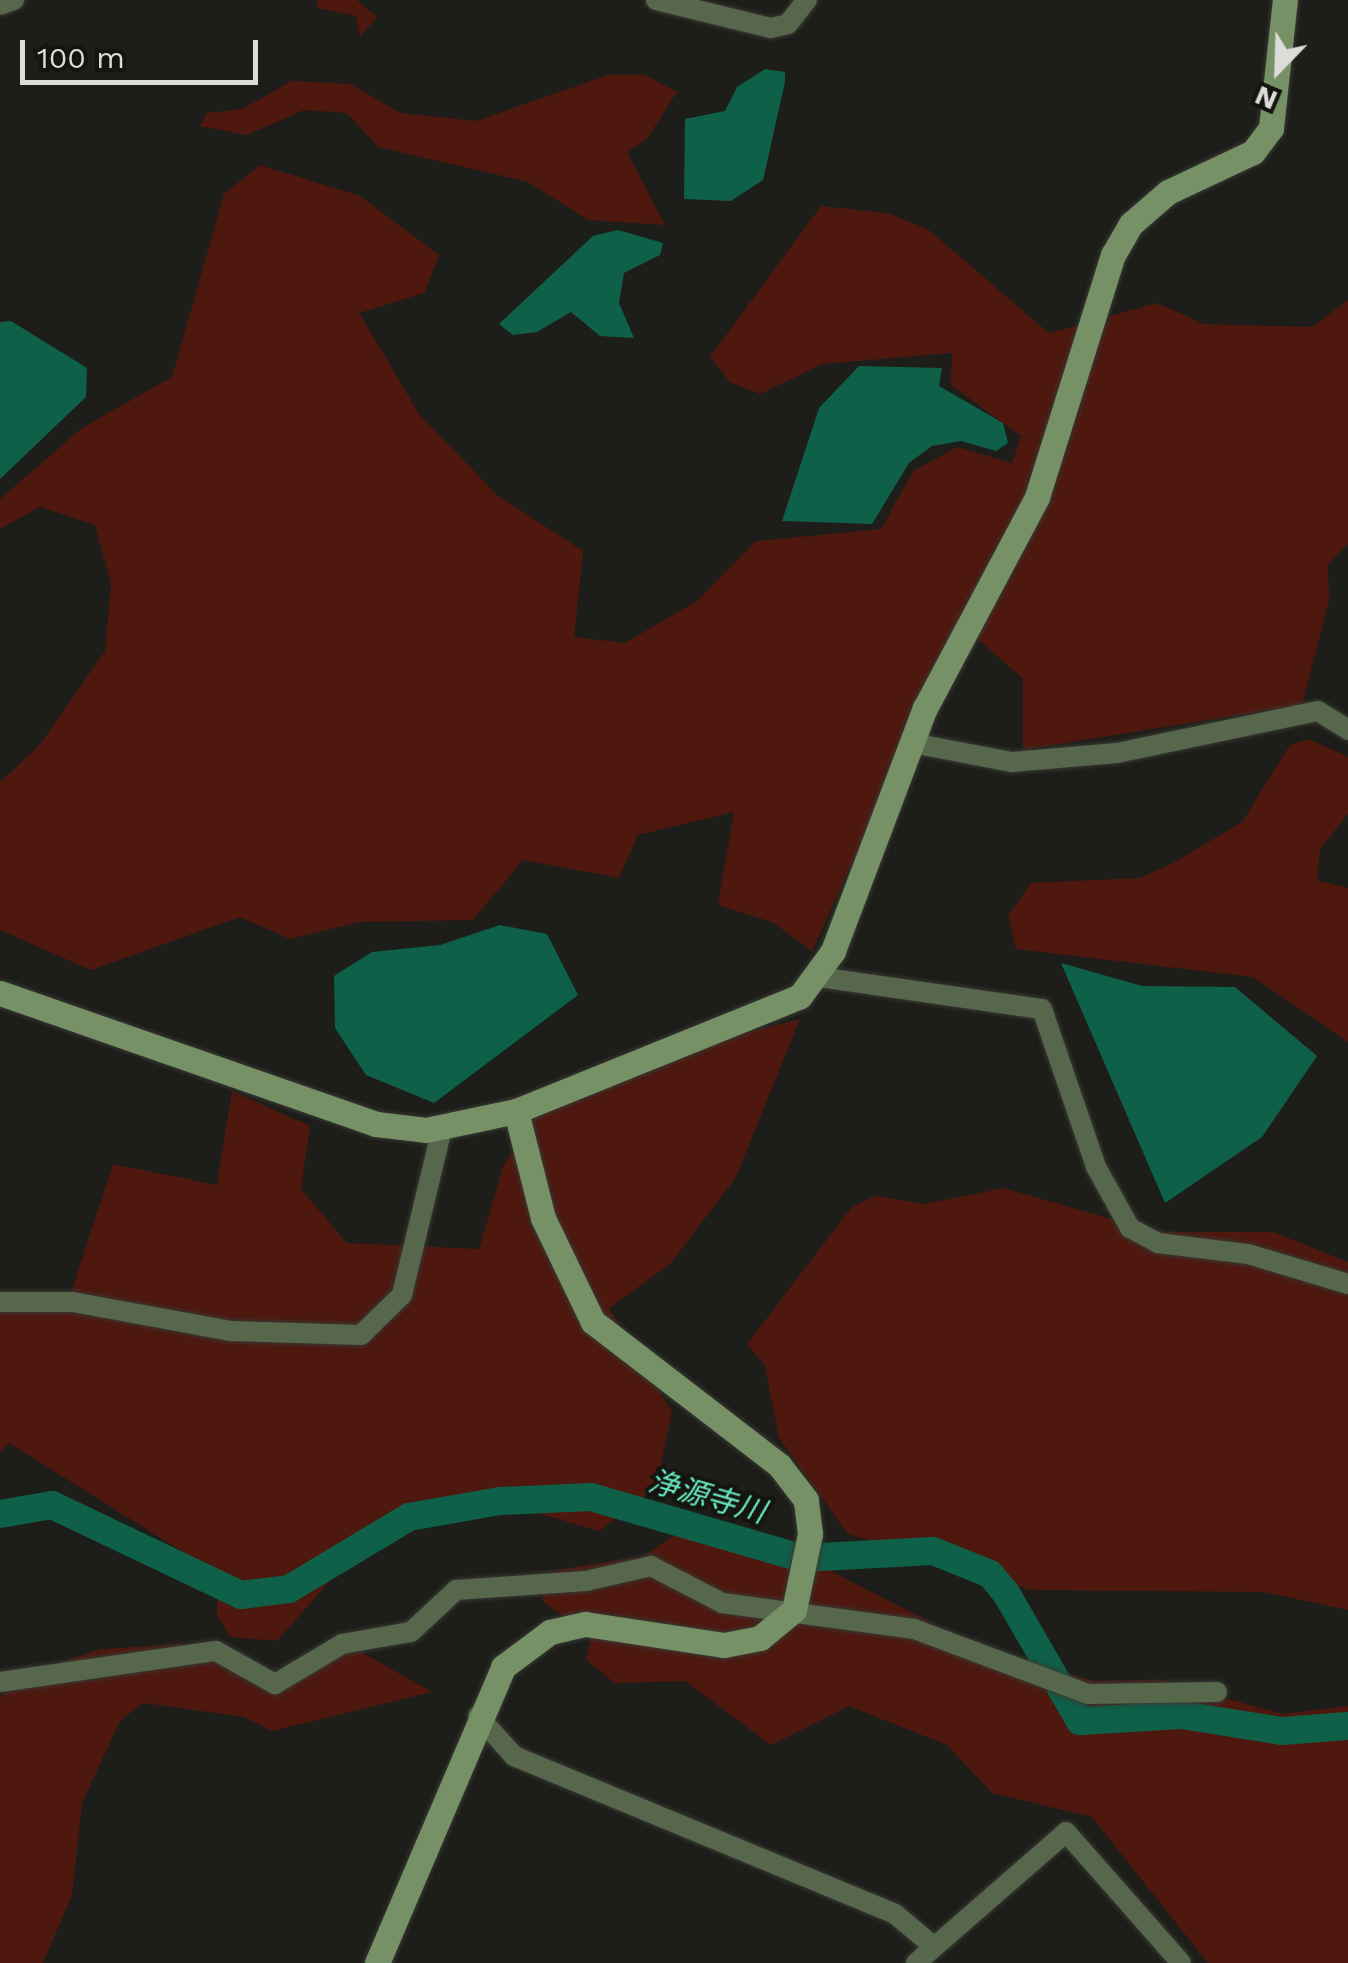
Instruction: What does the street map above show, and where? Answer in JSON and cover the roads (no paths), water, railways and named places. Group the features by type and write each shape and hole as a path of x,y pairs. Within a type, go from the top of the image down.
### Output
{"street":[{"path":"0,5 14,0"},
{"path":"656,0 771,28 788,24 807,0"},
{"path":"0,993 376,1124 442,1128 516,1111 751,1020 818,977 912,743 1037,497 1099,292 1130,224 1168,192 1254,152 1271,128 1285,0"},
{"path":"912,743 1012,762 1117,752 1318,712 1348,730"},
{"path":"818,977 1042,1008 1096,1167 1130,1228 1158,1243 1248,1254 1348,1284"},
{"path":"377,1963 478,1716 502,1667 550,1632 607,1622 740,1644 796,1604 806,1500 779,1465 593,1322 543,1218 516,1111"},
{"path":"0,1302 73,1302 230,1331 361,1335 402,1295 442,1128"},
{"path":"0,1682 216,1650 275,1684 342,1644 411,1632 456,1590 586,1581 651,1566 722,1603 796,1604 914,1629 1088,1694 1216,1692"},
{"path":"478,1716 514,1756 895,1914 933,1946"},
{"path":"916,1963 1066,1832 1182,1963"}],"waterway":[{"name":"浄源寺川","path":"0,1514 52,1505 241,1595 289,1589 409,1517 500,1501 591,1497 801,1558 933,1551 990,1574 1006,1593 1080,1721 1181,1715 1282,1731 1348,1726"}]}
